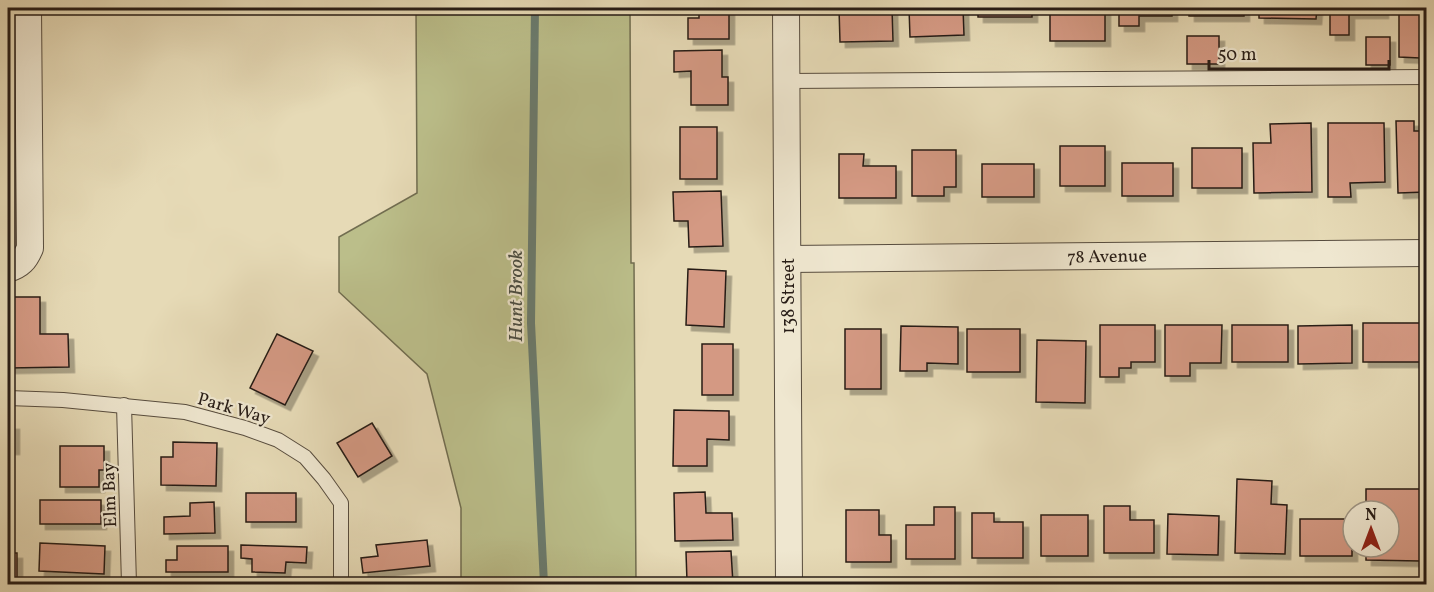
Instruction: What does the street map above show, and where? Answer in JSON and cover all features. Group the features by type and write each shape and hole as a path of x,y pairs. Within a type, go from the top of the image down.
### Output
{"street":[{"path":"16,263 30,248 28,8"},
{"name":"138 Street","path":"786,8 789,585"},
{"name":"78 Avenue","path":"788,259 1426,253"}],"lane":[{"path":"786,81 1426,77"},
{"name":"Park Way","path":"8,398 63,400 184,412 245,428 278,440 305,457 341,503 341,585"},
{"name":"Elm Bay","path":"124,405 129,585"}],"green space":[{"path":"416,8 630,8 636,584 461,584 461,508 427,374 339,292 339,237 417,193"}],"building":[{"path":"699,8 729,8 729,39 688,39 688,18 699,18"},
{"path":"839,8 892,8 893,41 840,42"},
{"path":"909,8 963,8 964,35 910,37"},
{"path":"978,8 1032,8 1032,17 978,17"},
{"path":"1050,8 1105,8 1105,41 1050,41"},
{"path":"1119,8 1172,8 1172,16 1139,16 1139,26 1119,26"},
{"path":"1189,8 1244,8 1244,16 1189,16"},
{"path":"1259,8 1317,8 1316,19 1259,18"},
{"path":"1330,8 1383,8 1383,13 1349,13 1349,35 1330,35"},
{"path":"1399,8 1426,8 1426,15 1420,15 1420,58 1399,57"},
{"path":"1187,36 1219,36 1219,64 1187,64"},
{"path":"1366,37 1390,37 1390,65 1366,65"},
{"path":"722,50 722,77 728,77 728,105 691,105 691,71 674,72 674,51"},
{"path":"1396,121 1414,121 1414,131 1426,131 1426,192 1398,193"},
{"path":"1311,123 1312,192 1254,193 1253,143 1271,143 1270,124"},
{"path":"1328,123 1384,123 1385,182 1350,183 1351,197 1328,197"},
{"path":"680,127 717,127 717,179 680,179"},
{"path":"1060,146 1105,146 1105,186 1060,186"},
{"path":"1192,148 1242,148 1242,188 1192,188"},
{"path":"912,150 956,150 956,187 944,187 944,196 912,196"},
{"path":"839,154 864,154 863,166 896,166 896,198 839,198"},
{"path":"1122,163 1173,163 1173,196 1122,196"},
{"path":"982,164 1034,164 1034,197 982,197"},
{"path":"721,191 723,246 689,247 688,221 674,221 673,192"},
{"path":"688,269 726,271 724,327 686,325"},
{"path":"8,297 40,297 40,334 68,334 69,367 8,368"},
{"path":"1363,323 1420,323 1420,362 1363,362"},
{"path":"1100,325 1155,325 1155,362 1131,362 1131,368 1119,368 1119,377 1100,377"},
{"path":"1165,325 1222,325 1221,363 1190,363 1190,376 1165,376"},
{"path":"1232,325 1288,325 1288,362 1232,362"},
{"path":"1352,325 1352,363 1298,364 1298,326"},
{"path":"901,326 958,327 958,364 927,363 927,371 900,371"},
{"path":"845,329 881,329 881,389 845,389"},
{"path":"967,329 1020,329 1020,372 967,372"},
{"path":"277,334 313,351 285,405 250,388"},
{"path":"1037,340 1086,341 1085,403 1036,402"},
{"path":"702,344 733,344 733,395 702,395"},
{"path":"674,410 729,411 729,440 707,439 707,466 673,466"},
{"path":"372,423 392,456 358,477 337,443"},
{"path":"8,424 14,424 14,449 8,449"},
{"path":"173,442 217,443 216,486 161,485 161,457 173,457"},
{"path":"60,446 104,446 104,470 99,470 99,487 60,487"},
{"path":"1237,479 1272,481 1271,504 1287,505 1285,554 1235,553"},
{"path":"1366,489 1420,489 1420,561 1366,560 1401,559 1401,499 1366,499"},
{"path":"705,492 706,513 732,513 733,540 675,541 674,493"},
{"path":"246,493 296,493 296,522 246,522"},
{"path":"40,500 101,500 101,524 40,524"},
{"path":"214,502 215,533 164,534 164,517 190,516 190,503"},
{"path":"1104,506 1130,506 1130,520 1154,520 1154,553 1104,553"},
{"path":"934,507 955,507 955,559 906,559 906,525 934,525"},
{"path":"846,510 879,510 879,535 891,535 891,562 846,562"},
{"path":"972,513 994,513 994,522 1023,522 1023,558 972,558"},
{"path":"1168,514 1219,516 1218,555 1167,554"},
{"path":"1041,515 1088,515 1088,556 1041,556"},
{"path":"1300,519 1341,519 1341,556 1300,556"},
{"path":"427,540 430,566 363,573 361,558 378,556 376,545"},
{"path":"40,543 105,546 104,574 39,571"},
{"path":"241,545 307,547 306,563 286,562 285,573 252,572 252,559 241,558"},
{"path":"177,546 228,546 228,572 166,572 166,560 177,560"},
{"path":"731,551 733,584 668,584 668,582 687,581 686,552"},
{"path":"8,553 17,553 17,579 8,579"},
{"path":"431,579 431,584 368,584"}],"waterway":[{"name":"Hunt Brook","path":"535,8 531,323 544,584"}]}
